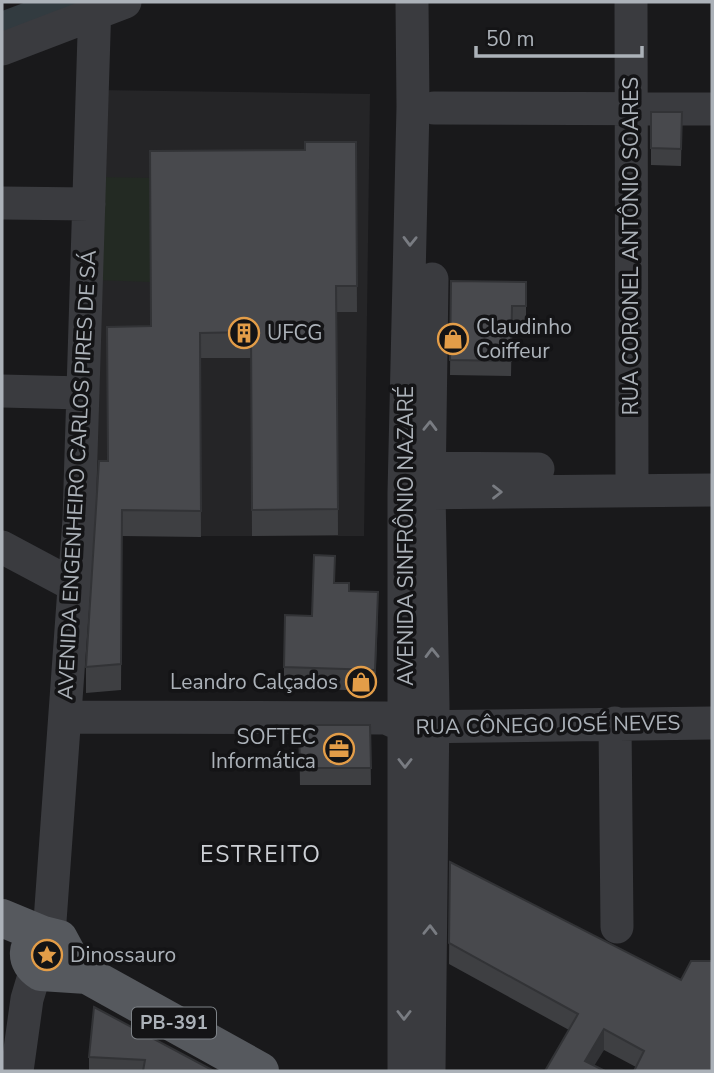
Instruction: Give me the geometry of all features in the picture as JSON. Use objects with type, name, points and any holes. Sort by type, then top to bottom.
[{"type":"main road","name":"PB-391","points":[[2,918],[46,954],[260,1071]]},
{"type":"street","name":"AVENIDA SINFRÔNIO NAZARÉ","points":[[412,2],[417,481]]},
{"type":"street","name":"AVENIDA SINFRÔNIO NAZARÉ","points":[[429,1071],[417,972],[412,717],[417,481],[434,108],[434,2]]},
{"type":"street","name":"RUA CORONEL ANTÔNIO SOARES","points":[[631,2],[632,481]]},
{"type":"street","points":[[2,49],[105,6]]},
{"type":"street","name":"AVENIDA ENGENHEIRO CARLOS PIRES DE SÁ","points":[[17,1071],[27,999],[46,954],[66,717],[75,586],[89,204],[105,6]]},
{"type":"street","points":[[434,108],[712,109]]},
{"type":"street","points":[[2,203],[89,204]]},
{"type":"street","points":[[2,391],[83,393]]},
{"type":"street","points":[[632,481],[712,470]]},
{"type":"street","points":[[417,481],[632,481],[712,490]]},
{"type":"street","points":[[2,547],[75,586]]},
{"type":"street","name":"RUA CÔNEGO JOSÉ NEVES","points":[[66,717],[709,714]]},
{"type":"street","name":"RUA CÔNEGO JOSÉ NEVES","points":[[412,717],[615,723],[709,714]]},
{"type":"street","points":[[615,723],[617,927]]},
{"type":"street","name":"AVENIDA SINFRÔNIO NAZARÉ","points":[[404,1071],[417,972]]},
{"type":"shaded area","points":[[26,2],[90,2],[2,35],[2,11]]},
{"type":"shaded area","points":[[95,90],[370,94],[364,536],[89,536]]},
{"type":"shaded area","points":[[98,177],[155,178],[152,282],[94,280]]},
{"type":"building","points":[[651,112],[682,112],[681,149],[651,148]]},
{"type":"building","name":"UFCG","points":[[305,142],[356,142],[357,286],[336,286],[338,509],[252,510],[251,332],[200,333],[201,511],[122,510],[121,664],[86,667],[99,461],[108,461],[107,327],[151,326],[150,151],[305,150]]},
{"type":"building","points":[[451,281],[526,282],[526,306],[512,306],[511,361],[450,360]]},
{"type":"building","points":[[314,555],[335,556],[334,583],[349,583],[349,591],[378,592],[375,670],[284,667],[285,615],[312,616]]},
{"type":"building","points":[[299,725],[370,725],[371,768],[300,768]]},
{"type":"building","points":[[450,862],[681,980],[691,961],[712,961],[712,1071],[634,1071],[644,1051],[604,1029],[585,1061],[605,1071],[545,1071],[578,1014],[449,943]]},
{"type":"building","points":[[94,1007],[214,1071],[143,1071],[145,1060],[89,1057]]},
{"type":"place","name":"UFCG","points":[[244,333]]},
{"type":"place","name":"Claudinho Coiffeur","points":[[453,339]]},
{"type":"place","name":"Leandro Calçados","points":[[361,682]]},
{"type":"place","name":"SOFTEC Informática","points":[[339,749]]},
{"type":"place","name":"Dinossauro","points":[[47,955]]},
{"type":"district","name":"ESTREITO","points":[[261,854]]}]
